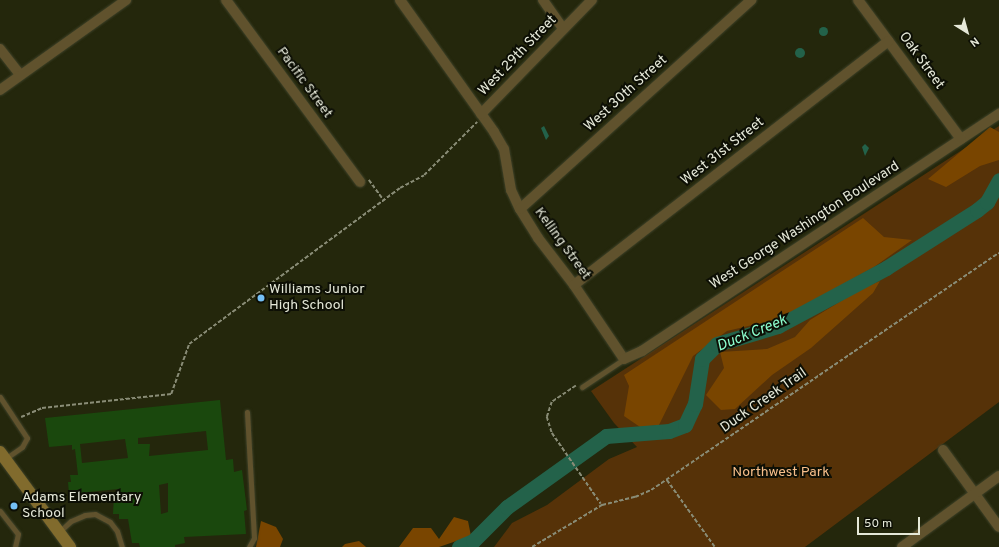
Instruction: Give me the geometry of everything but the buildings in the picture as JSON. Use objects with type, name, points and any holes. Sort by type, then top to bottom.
[{"type":"main road","points":[[3,455],[69,547]]},
{"type":"street","points":[[0,90],[126,0]]},
{"type":"street","name":"Pacific Street","points":[[226,0],[360,182]]},
{"type":"street","name":"Kelling Street","points":[[400,0],[504,149],[511,190],[520,209],[538,238],[574,285],[624,359]]},
{"type":"street","points":[[543,0],[564,29]]},
{"type":"street","name":"West 29th Street","points":[[481,114],[592,0]]},
{"type":"street","name":"West 30th Street","points":[[520,209],[751,0]]},
{"type":"street","name":"Oak Street","points":[[858,0],[961,139]]},
{"type":"street","name":"West 31st Street","points":[[574,285],[889,41]]},
{"type":"street","points":[[0,49],[20,75]]},
{"type":"street","name":"West George Washington Boulevard","points":[[624,359],[642,351],[999,114]]},
{"type":"street","points":[[943,450],[999,527]]},
{"type":"street","points":[[902,547],[999,476]]},
{"type":"lane","points":[[582,387],[624,359]]},
{"type":"lane","points":[[0,397],[16,419],[27,438],[22,447],[3,455]]},
{"type":"lane","points":[[247,412],[254,538],[249,547]]},
{"type":"lane","points":[[0,511],[18,534],[15,547]]},
{"type":"lane","points":[[59,532],[71,521],[85,515],[95,514],[110,522],[117,531],[122,547]]},
{"type":"path","points":[[16,419],[42,408],[171,394],[189,344],[384,201],[430,170],[479,121],[481,114]]},
{"type":"path","points":[[360,182],[368,179],[384,201]]},
{"type":"path","name":"Duck Creek Trail","points":[[532,547],[602,505],[635,497],[666,480],[999,253]]},
{"type":"path","points":[[582,387],[574,386],[552,402],[547,417],[552,433],[602,505]]},
{"type":"path","points":[[666,480],[715,547]]},
{"type":"green space","name":"Northwest Park","points":[[999,126],[999,402],[805,547],[494,547],[512,523],[547,505],[609,459],[637,447],[614,423],[591,391]]},
{"type":"shaded area","points":[[823,26],[828,31],[823,36],[818,31]]},
{"type":"shaded area","points":[[800,48],[805,53],[800,58],[795,53]]},
{"type":"shaded area","points":[[544,126],[549,136],[546,140],[541,128]]},
{"type":"shaded area","points":[[990,127],[999,132],[999,160],[980,166],[946,187],[928,179]]},
{"type":"shaded area","points":[[865,144],[869,148],[865,156],[862,147]]},
{"type":"shaded area","points":[[863,218],[884,237],[912,240],[874,267],[782,318],[727,331],[693,356],[659,425],[640,427],[624,416],[629,386],[624,375]]},
{"type":"shaded area","points":[[880,281],[873,293],[811,348],[772,375],[735,409],[721,410],[706,395],[724,368],[720,352],[767,349],[795,337],[810,320],[859,290]]},
{"type":"shaded area","points":[[454,517],[468,521],[471,536],[439,547],[399,547],[413,528],[431,528],[439,539]]},
{"type":"shaded area","points":[[261,521],[276,527],[283,539],[280,547],[256,547]]},
{"type":"shaded area","points":[[359,541],[366,547],[342,547],[345,544]]},
{"type":"waterway","name":"Duck Creek","points":[[459,547],[473,541],[507,507],[606,436],[669,431],[685,425],[695,404],[702,359],[717,344],[778,326],[886,268],[977,210],[987,202],[999,180]]},
{"type":"place","name":"Williams Junior High School","points":[[261,298]]},
{"type":"place","name":"Adams Elementary School","points":[[14,506]]}]
